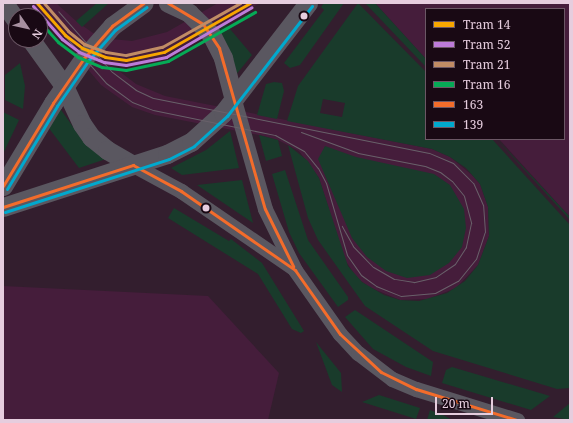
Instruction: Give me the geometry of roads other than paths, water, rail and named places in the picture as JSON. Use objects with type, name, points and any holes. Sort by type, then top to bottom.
[{"type":"street","points":[[3,186],[64,86],[84,58],[112,26],[144,3]]},
{"type":"street","points":[[168,3],[189,13],[211,34],[223,58],[265,209],[295,270],[340,334],[381,372],[416,389],[517,420]]},
{"type":"street","points":[[3,207],[134,165],[176,150],[191,142],[214,122],[234,100],[308,3]]},
{"type":"street","points":[[37,48],[64,86],[82,124],[91,137],[107,150],[181,190],[295,270]]},
{"type":"tram line","name":"14","points":[[37,3],[65,35],[82,48],[105,57],[126,60],[164,52],[250,3]]},
{"type":"tram line","name":"21","points":[[44,3],[68,31],[84,44],[106,52],[126,55],[162,47],[240,3]]},
{"type":"tram line","name":"52","points":[[33,6],[62,39],[79,52],[104,62],[126,65],[166,57],[252,7]]},
{"type":"tram line","points":[[57,27],[106,83],[132,102],[153,110],[275,135],[304,151],[318,168],[326,183],[347,255],[361,275],[376,286],[401,296],[435,293],[458,281],[476,259],[485,232],[483,205],[473,183],[453,163],[429,153],[153,98],[136,90],[112,72],[58,11]]},
{"type":"tram line","name":"16","points":[[48,31],[58,42],[78,57],[102,67],[126,70],[168,61],[255,12]]},
{"type":"tram line","points":[[301,132],[358,153],[425,166],[440,172],[452,181],[464,196],[471,223],[466,247],[455,264],[436,277],[414,282],[394,279],[373,267],[353,246],[342,226]]}]
